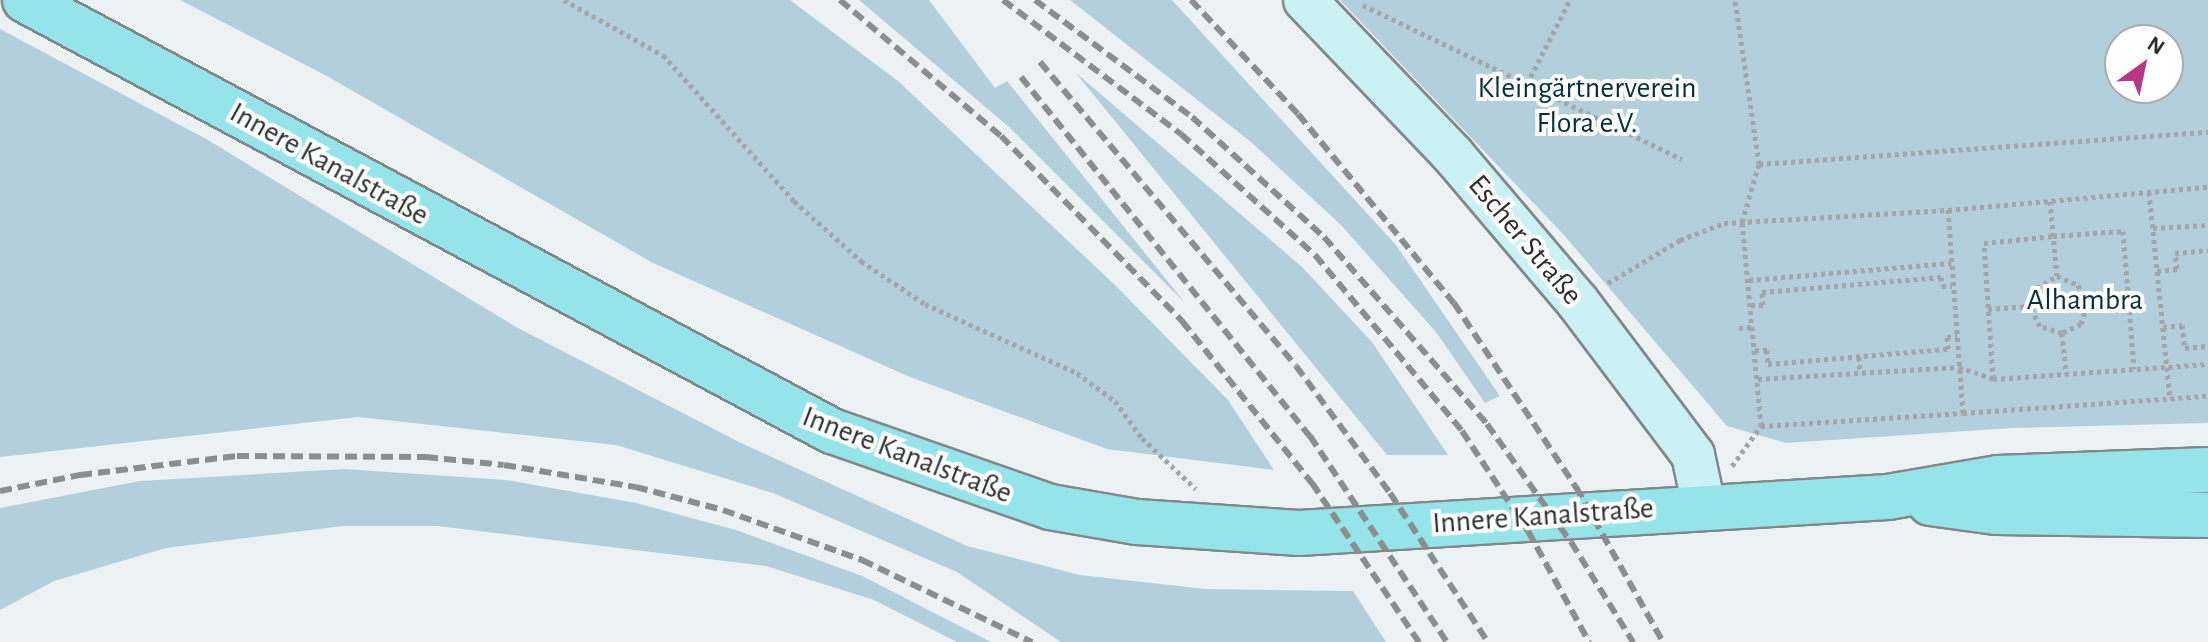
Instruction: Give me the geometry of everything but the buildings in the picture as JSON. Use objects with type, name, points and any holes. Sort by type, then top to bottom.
[{"type":"main road","name":"Innere Kanalstraße","points":[[25,0],[832,431],[955,479],[1050,507],[1241,530],[1299,533],[1888,497],[1998,478],[2208,470]]},
{"type":"main road","name":"Innere Kanalstraße","points":[[1888,497],[1997,512],[2196,519]]},
{"type":"street","name":"Escher Straße","points":[[1305,0],[1453,155],[1577,301],[1693,455],[1704,506]]},
{"type":"path","points":[[564,0],[663,55],[794,201],[861,261],[925,304],[1077,373],[1115,401],[1142,438],[1241,530]]},
{"type":"path","points":[[1353,0],[1682,159]]},
{"type":"path","points":[[1527,84],[1570,0]]},
{"type":"path","points":[[1704,506],[1761,426],[1742,222],[1759,164],[1735,0]]},
{"type":"path","points":[[1759,164],[2208,132]]},
{"type":"path","points":[[1577,301],[1680,240],[1742,222],[1948,210],[2208,187]]},
{"type":"path","points":[[2149,192],[2170,399]]},
{"type":"path","points":[[2050,201],[2057,276]]},
{"type":"path","points":[[1948,210],[1963,413]]},
{"type":"path","points":[[2153,228],[2208,225]]},
{"type":"path","points":[[1993,379],[1984,243],[2123,231],[2134,369]]},
{"type":"path","points":[[2157,271],[2177,269],[2175,253],[2208,250]]},
{"type":"path","points":[[1749,280],[1951,263]]},
{"type":"path","points":[[1848,272],[1849,284]]},
{"type":"path","points":[[2057,276],[2078,285],[2087,305],[2081,324],[2062,333],[2040,326],[2030,306],[2037,288],[2057,276]]},
{"type":"path","points":[[1751,305],[1763,305],[1762,292],[1941,277],[1942,286],[1952,286]]},
{"type":"path","points":[[2087,305],[2129,302]]},
{"type":"path","points":[[1988,309],[2030,306]]},
{"type":"path","points":[[2163,327],[2182,325],[2185,348],[2208,346]]},
{"type":"path","points":[[1739,328],[1753,327]]},
{"type":"path","points":[[2062,333],[2066,374]]},
{"type":"path","points":[[1755,350],[1767,350],[1768,364],[1948,349],[1947,337],[1957,336]]},
{"type":"path","points":[[1859,357],[1860,373]]},
{"type":"path","points":[[1758,379],[1959,367],[1993,379],[2208,364]]},
{"type":"path","points":[[1761,426],[2208,396]]},
{"type":"green space","points":[[180,0],[790,0],[898,81],[1116,286],[1228,400],[1274,470],[1107,449],[910,377],[653,263],[325,75]]},
{"type":"green space","points":[[859,0],[929,0],[995,88],[1007,81],[1185,303],[1009,127]]},
{"type":"green space","points":[[1070,0],[1172,0],[1396,245],[1500,396],[1485,403],[1436,332],[1341,225],[1251,142]]},
{"type":"green space","points":[[1340,0],[2208,0],[2208,423],[2012,428],[1786,443],[1727,426],[1563,234]]},
{"type":"green space","points":[[0,29],[208,140],[516,327],[739,442],[967,546],[1080,575],[1205,589],[1353,591],[1386,642],[1061,642],[957,572],[773,493],[616,445],[358,417],[0,457]]},
{"type":"green space","points":[[1075,72],[1302,267],[1372,342],[1448,455],[1387,455]]},
{"type":"green space","points":[[344,469],[506,480],[636,503],[736,530],[862,576],[991,642],[957,642],[874,600],[766,566],[438,526],[343,526],[166,548],[54,581],[0,610],[0,508],[140,481]]},
{"type":"railway","points":[[840,0],[1001,136],[1182,321],[1312,483],[1419,642]]},
{"type":"railway","points":[[1003,0],[1181,134],[1315,255],[1462,431],[1528,531],[1589,642]]},
{"type":"railway","points":[[1035,0],[1192,117],[1324,237],[1487,424],[1571,542],[1633,642]]},
{"type":"railway","points":[[1191,0],[1298,114],[1454,303],[1576,487],[1663,642]]},
{"type":"railway","points":[[1040,62],[1296,366],[1390,493],[1488,642]]},
{"type":"railway","points":[[1021,77],[1310,436],[1447,642]]},
{"type":"railway","points":[[0,491],[80,475],[237,456],[426,457],[504,465],[636,487],[723,510],[862,560],[1032,642]]},
{"type":"park label","name":"Kleingärtnerverein Flora e.V.","points":[[1587,105]]},
{"type":"park label","name":"Alhambra","points":[[2085,300]]}]
